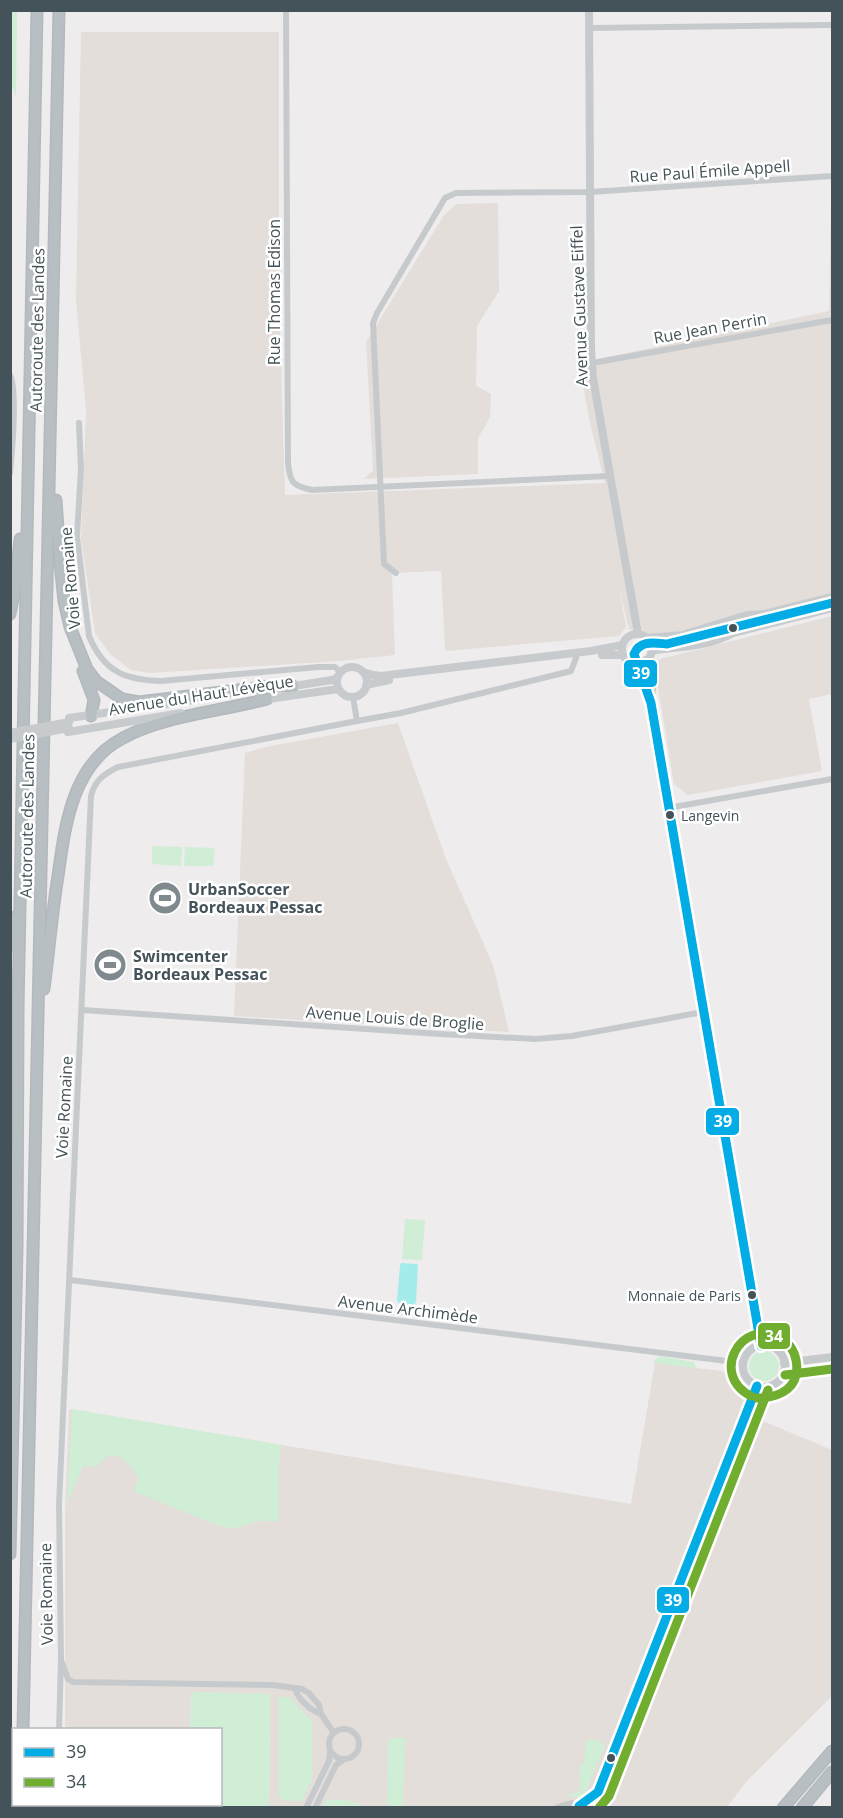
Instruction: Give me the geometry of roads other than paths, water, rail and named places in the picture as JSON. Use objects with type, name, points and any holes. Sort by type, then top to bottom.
[{"type":"highway","name":"Autoroute des Landes","points":[[10,1554],[37,10]]},
{"type":"highway","name":"Autoroute des Landes","points":[[23,1728],[59,10]]},
{"type":"highway","points":[[53,277],[57,332],[56,502],[64,601],[78,660],[94,700],[88,716]]},
{"type":"highway","points":[[10,614],[20,544],[25,421],[30,365]]},
{"type":"highway","points":[[70,627],[87,669],[96,681],[122,699],[139,702],[154,701],[271,686],[293,686]]},
{"type":"highway","points":[[37,1055],[64,834],[71,806],[88,770],[106,749],[121,738],[139,730],[163,722],[267,699]]},
{"type":"highway","points":[[10,916],[14,994],[18,1008]]},
{"type":"highway","points":[[783,1808],[832,1751]]},
{"type":"highway","points":[[802,1808],[832,1772]]},
{"type":"main road","points":[[366,685],[381,681],[611,654],[623,650],[630,636],[638,634],[647,638],[682,635],[747,615],[765,614],[832,597]]},
{"type":"main road","points":[[623,650],[629,661],[645,658],[832,608]]},
{"type":"main road","points":[[645,658],[650,644],[647,638]]},
{"type":"main road","points":[[363,672],[366,676],[366,685],[361,693],[353,697],[344,695],[338,689],[339,675],[344,669],[354,667],[363,672],[381,676],[591,651],[623,650]]},
{"type":"main road","name":"Avenue du Haut Lévèque","points":[[69,725],[88,716],[332,680],[339,675]]},
{"type":"main road","name":"Avenue du Haut Lévèque","points":[[69,725],[338,689]]},
{"type":"main road","points":[[10,731],[69,725]]},
{"type":"main road","points":[[10,740],[69,725]]},
{"type":"street","name":"Rue Thomas Edison","points":[[286,10],[289,478],[298,487],[312,490],[609,476]]},
{"type":"street","name":"Avenue Gustave Eiffel","points":[[589,10],[592,363],[609,476],[638,634]]},
{"type":"street","points":[[589,28],[832,25]]},
{"type":"street","name":"Rue Paul Émile Appell","points":[[381,487],[373,324],[377,313],[445,198],[456,193],[590,192],[832,176]]},
{"type":"street","name":"Rue Jean Perrin","points":[[592,363],[832,320]]},
{"type":"street","points":[[10,375],[14,382],[10,473]]},
{"type":"street","name":"Voie Romaine","points":[[79,423],[81,469],[77,536],[89,636],[93,646],[108,665],[118,672],[139,680],[161,681],[318,667],[335,667],[339,675]]},
{"type":"street","points":[[381,487],[384,564],[396,573]]},
{"type":"street","name":"Voie Romaine","points":[[59,1728],[59,1504],[93,787],[99,778],[118,767],[400,713],[571,671],[576,658]]},
{"type":"street","points":[[645,658],[652,688],[651,704],[668,808],[761,1346]]},
{"type":"street","points":[[353,697],[357,721]]},
{"type":"street","points":[[668,808],[832,779]]},
{"type":"street","name":"Avenue Louis de Broglie","points":[[82,1010],[535,1039],[572,1036],[704,1012]]},
{"type":"street","name":"Avenue Archimède","points":[[70,1280],[743,1363]]},
{"type":"street","points":[[761,1346],[773,1348],[782,1357],[784,1363],[782,1377],[777,1382],[764,1387],[747,1380],[743,1369],[743,1363],[749,1352],[761,1346]]},
{"type":"street","points":[[784,1363],[832,1357]]},
{"type":"street","points":[[592,1808],[757,1386]]},
{"type":"street","points":[[60,1659],[68,1679],[74,1682],[273,1685],[295,1689],[298,1696],[321,1714],[334,1732]]},
{"type":"street","points":[[306,1808],[328,1761],[329,1741],[334,1732],[349,1730],[353,1732],[358,1741],[356,1754],[336,1765],[315,1808]]},
{"type":"street","points":[[330,1750],[335,1757],[343,1760]]},
{"type":"street","points":[[558,1808],[565,1805],[580,1807],[597,1792]]},
{"type":"water","points":[[401,1263],[418,1266],[414,1305],[397,1301]]},
{"type":"place","name":"Langevin","points":[[670,815]]},
{"type":"place","name":"UrbanSoccer Bordeaux Pessac","points":[[165,898]]},
{"type":"place","name":"Swimcenter Bordeaux Pessac","points":[[110,965]]},
{"type":"place","name":"Monnaie de Paris","points":[[752,1295]]}]
